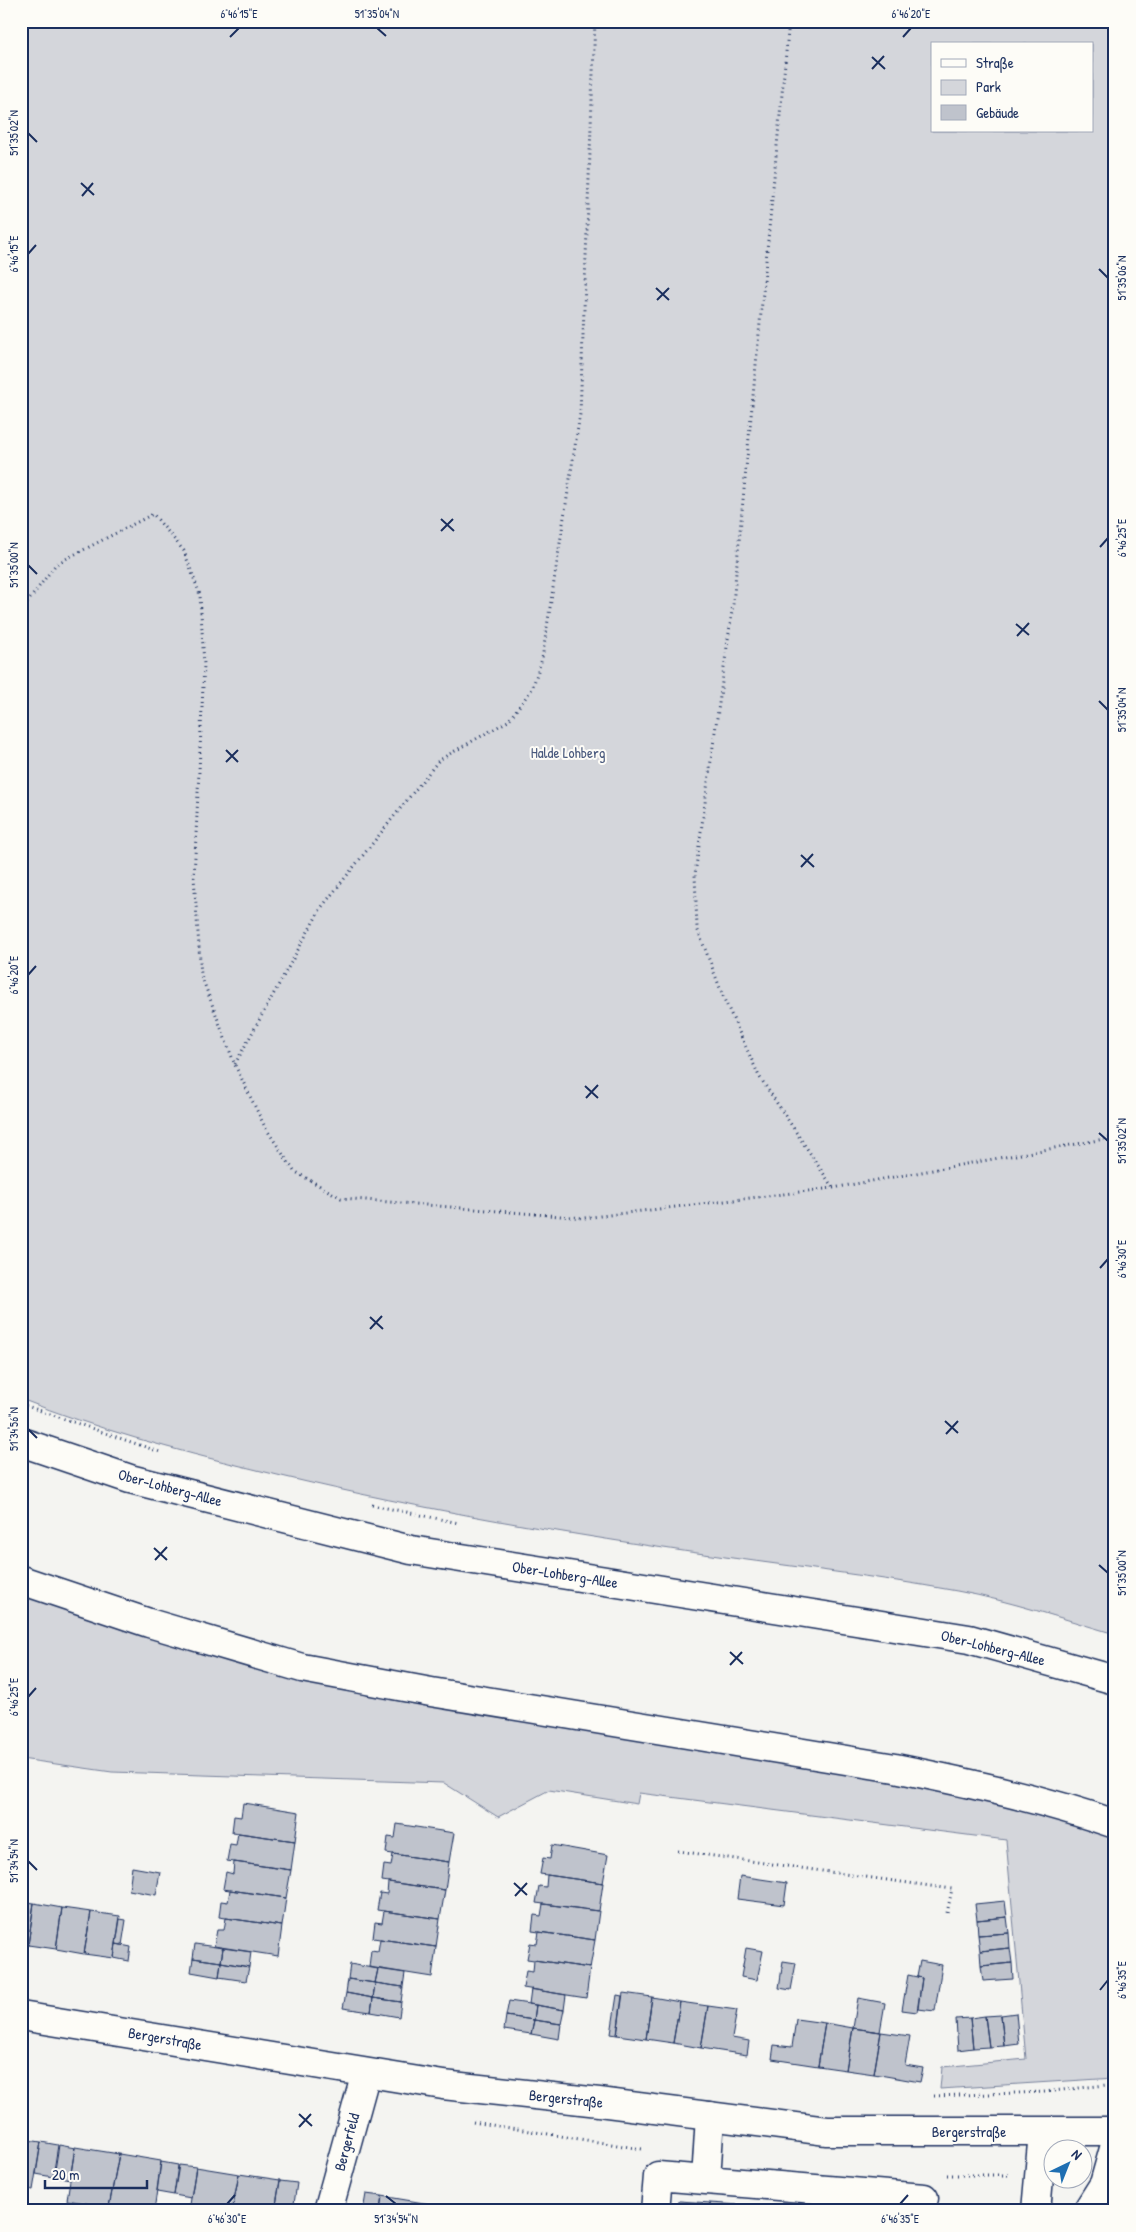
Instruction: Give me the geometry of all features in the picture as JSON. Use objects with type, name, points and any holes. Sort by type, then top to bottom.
[{"type":"street","name":"Ober-Lohberg-Allee","points":[[21,1442],[130,1479],[410,1550],[970,1639],[1115,1680]]},
{"type":"street","points":[[21,1580],[149,1623],[302,1668],[431,1692],[895,1768],[970,1783],[1090,1815],[1115,1824]]},
{"type":"street","name":"Bergerstraße","points":[[21,2016],[443,2085],[827,2131],[1115,2131]]},
{"type":"street","name":"Bergerfeld","points":[[328,2211],[366,2073]]},
{"type":"street","points":[[706,2180],[710,2116]]},
{"type":"street","points":[[1036,2211],[1043,2132]]},
{"type":"street","points":[[1087,2211],[1104,2184],[1115,2145]]},
{"type":"street","points":[[656,2211],[658,2176],[924,2198]]},
{"type":"path","points":[[235,1064],[328,900],[439,760],[508,721],[532,689],[542,659],[580,414],[595,21]]},
{"type":"path","points":[[790,21],[733,604],[694,874],[697,928],[732,1018],[759,1076],[834,1188]]},
{"type":"path","points":[[21,611],[56,564],[154,514],[184,551],[200,596],[204,665],[194,877],[201,975],[235,1064],[265,1127],[294,1172],[341,1198],[584,1218],[834,1188],[1115,1137]]},
{"type":"path","points":[[21,1404],[168,1454]]},
{"type":"path","points":[[678,1852],[952,1889],[947,1913]]},
{"type":"path","points":[[934,2096],[1044,2092],[1115,2084]]},
{"type":"green space","name":"Halde Lohberg","points":[[21,21],[1115,21],[1115,1634],[1017,1605],[957,1591],[580,1535],[470,1516],[361,1494],[165,1446],[21,1399]]},
{"type":"green space","points":[[21,1585],[133,1628],[966,1791],[1115,1833],[1115,2078],[940,2089],[942,2067],[1026,2059],[1006,1840],[639,1793],[637,1804],[549,1790],[498,1817],[444,1783],[112,1772],[21,1759]]},
{"type":"building","points":[[243,1803],[299,1812],[295,1841],[232,1832],[234,1816],[241,1817]]},
{"type":"building","points":[[397,1824],[454,1833],[449,1862],[386,1853],[388,1837],[395,1838]]},
{"type":"building","points":[[238,1833],[295,1841],[291,1870],[227,1861],[230,1844],[236,1845]]},
{"type":"building","points":[[552,1845],[608,1855],[603,1883],[540,1874],[543,1858],[550,1859]]},
{"type":"building","points":[[393,1854],[449,1862],[445,1890],[382,1881],[384,1865],[391,1866]]},
{"type":"building","points":[[234,1862],[291,1870],[286,1898],[223,1889],[226,1872],[233,1874]]},
{"type":"building","points":[[132,1867],[160,1872],[156,1895],[129,1890]]},
{"type":"building","points":[[547,1875],[603,1883],[599,1911],[536,1903],[539,1886],[546,1887]]},
{"type":"building","points":[[740,1876],[787,1883],[784,1905],[737,1899]]},
{"type":"building","points":[[388,1882],[445,1890],[440,1919],[377,1910],[380,1893],[387,1894]]},
{"type":"building","points":[[230,1890],[286,1898],[282,1926],[219,1917],[221,1901],[228,1902]]},
{"type":"building","points":[[21,1901],[34,1903],[28,1945],[21,1944]]},
{"type":"building","points":[[1005,1901],[1007,1917],[977,1920],[975,1904]]},
{"type":"building","points":[[34,1903],[62,1908],[56,1949],[28,1945]]},
{"type":"building","points":[[543,1904],[599,1911],[595,1940],[532,1931],[534,1915],[541,1916]]},
{"type":"building","points":[[62,1908],[91,1912],[84,1954],[56,1949]]},
{"type":"building","points":[[384,1911],[440,1919],[436,1947],[373,1938],[375,1922],[382,1923]]},
{"type":"building","points":[[91,1912],[120,1916],[114,1958],[84,1954]]},
{"type":"building","points":[[1007,1917],[1009,1933],[978,1935],[977,1920]]},
{"type":"building","points":[[226,1918],[282,1926],[278,1956],[214,1946],[217,1930],[224,1930]]},
{"type":"building","points":[[120,1919],[126,1920],[122,1945],[116,1944]]},
{"type":"building","points":[[539,1932],[595,1940],[590,1968],[527,1959],[530,1943],[537,1944]]},
{"type":"building","points":[[1009,1933],[1010,1948],[980,1951],[978,1935]]},
{"type":"building","points":[[380,1939],[436,1947],[432,1977],[369,1967],[371,1950],[378,1951]]},
{"type":"building","points":[[116,1944],[131,1947],[129,1961],[114,1958]]},
{"type":"building","points":[[195,1944],[223,1948],[221,1962],[193,1958]]},
{"type":"building","points":[[223,1948],[251,1952],[249,1967],[221,1962]]},
{"type":"building","points":[[746,1948],[763,1951],[757,1980],[741,1977]]},
{"type":"building","points":[[1010,1948],[1012,1963],[981,1966],[980,1951]]},
{"type":"building","points":[[193,1958],[221,1962],[219,1977],[191,1972]]},
{"type":"building","points":[[534,1960],[590,1968],[586,1998],[523,1988],[526,1971],[533,1972]]},
{"type":"building","points":[[783,1961],[796,1963],[791,1990],[779,1988]]},
{"type":"building","points":[[920,1961],[942,1965],[935,2011],[918,2009],[922,1978],[917,1977]]},
{"type":"building","points":[[221,1962],[249,1967],[246,1981],[219,1977]]},
{"type":"building","points":[[1012,1963],[1013,1979],[983,1981],[981,1966]]},
{"type":"building","points":[[350,1964],[378,1969],[375,1983],[348,1979]]},
{"type":"building","points":[[378,1969],[405,1973],[403,1987],[375,1983]]},
{"type":"building","points":[[908,1975],[922,1978],[917,2012],[902,2010]]},
{"type":"building","points":[[348,1979],[375,1983],[373,1998],[346,1993]]},
{"type":"building","points":[[375,1983],[403,1987],[401,2002],[373,1998]]},
{"type":"building","points":[[531,1989],[566,1995],[564,2010],[529,2004]]},
{"type":"building","points":[[346,1993],[373,1998],[371,2012],[343,2008]]},
{"type":"building","points":[[623,1993],[652,1997],[646,2039],[617,2035]]},
{"type":"building","points":[[617,1995],[622,1996],[617,2035],[611,2034]]},
{"type":"building","points":[[652,1997],[680,2002],[673,2043],[646,2039]]},
{"type":"building","points":[[373,1998],[401,2002],[399,2017],[371,2012]]},
{"type":"building","points":[[858,1998],[885,2003],[880,2032],[853,2028]]},
{"type":"building","points":[[509,2001],[536,2005],[534,2020],[506,2016]]},
{"type":"building","points":[[680,2002],[708,2006],[701,2048],[673,2043]]},
{"type":"building","points":[[536,2005],[564,2010],[561,2024],[534,2020]]},
{"type":"building","points":[[708,2006],[737,2010],[732,2038],[749,2041],[747,2055],[701,2048]]},
{"type":"building","points":[[1016,2013],[1019,2044],[1004,2046],[1001,2015]]},
{"type":"building","points":[[1001,2015],[1004,2046],[989,2047],[985,2016]]},
{"type":"building","points":[[506,2016],[534,2020],[531,2034],[504,2030]]},
{"type":"building","points":[[985,2016],[989,2047],[973,2048],[970,2018]]},
{"type":"building","points":[[970,2018],[973,2048],[958,2050],[956,2019]]},
{"type":"building","points":[[796,2019],[825,2023],[818,2066],[772,2059],[774,2045],[792,2047]]},
{"type":"building","points":[[534,2020],[561,2024],[559,2039],[531,2034]]},
{"type":"building","points":[[825,2023],[853,2028],[846,2070],[818,2066]]},
{"type":"building","points":[[853,2028],[881,2032],[874,2074],[846,2070]]},
{"type":"building","points":[[881,2032],[910,2036],[905,2065],[923,2068],[920,2082],[874,2074]]},
{"type":"building","points":[[21,2139],[41,2142],[33,2190],[21,2188]]},
{"type":"building","points":[[41,2142],[58,2145],[53,2177],[36,2174]]},
{"type":"building","points":[[59,2145],[75,2148],[70,2179],[54,2176]]},
{"type":"building","points":[[75,2147],[119,2154],[109,2207],[67,2200]]},
{"type":"building","points":[[119,2154],[161,2161],[154,2211],[133,2211],[109,2207]]},
{"type":"building","points":[[161,2162],[178,2165],[174,2195],[157,2192]]},
{"type":"building","points":[[179,2165],[196,2167],[191,2198],[174,2195]]},
{"type":"building","points":[[196,2167],[239,2174],[232,2211],[189,2211]]},
{"type":"building","points":[[239,2174],[280,2180],[275,2211],[232,2211]]},
{"type":"building","points":[[280,2181],[297,2183],[293,2211],[275,2211]]},
{"type":"building","points":[[366,2194],[382,2196],[380,2211],[363,2211]]},
{"type":"building","points":[[382,2196],[424,2203],[422,2211],[380,2211]]},
{"type":"building","points":[[679,2201],[710,2203],[709,2211],[679,2211]]},
{"type":"building","points":[[424,2203],[464,2209],[464,2211],[422,2211]]},
{"type":"building","points":[[710,2203],[740,2205],[739,2211],[709,2211]]},
{"type":"building","points":[[740,2205],[769,2207],[769,2211],[739,2211]]},
{"type":"building","points":[[769,2207],[797,2209],[797,2211],[769,2211]]}]
